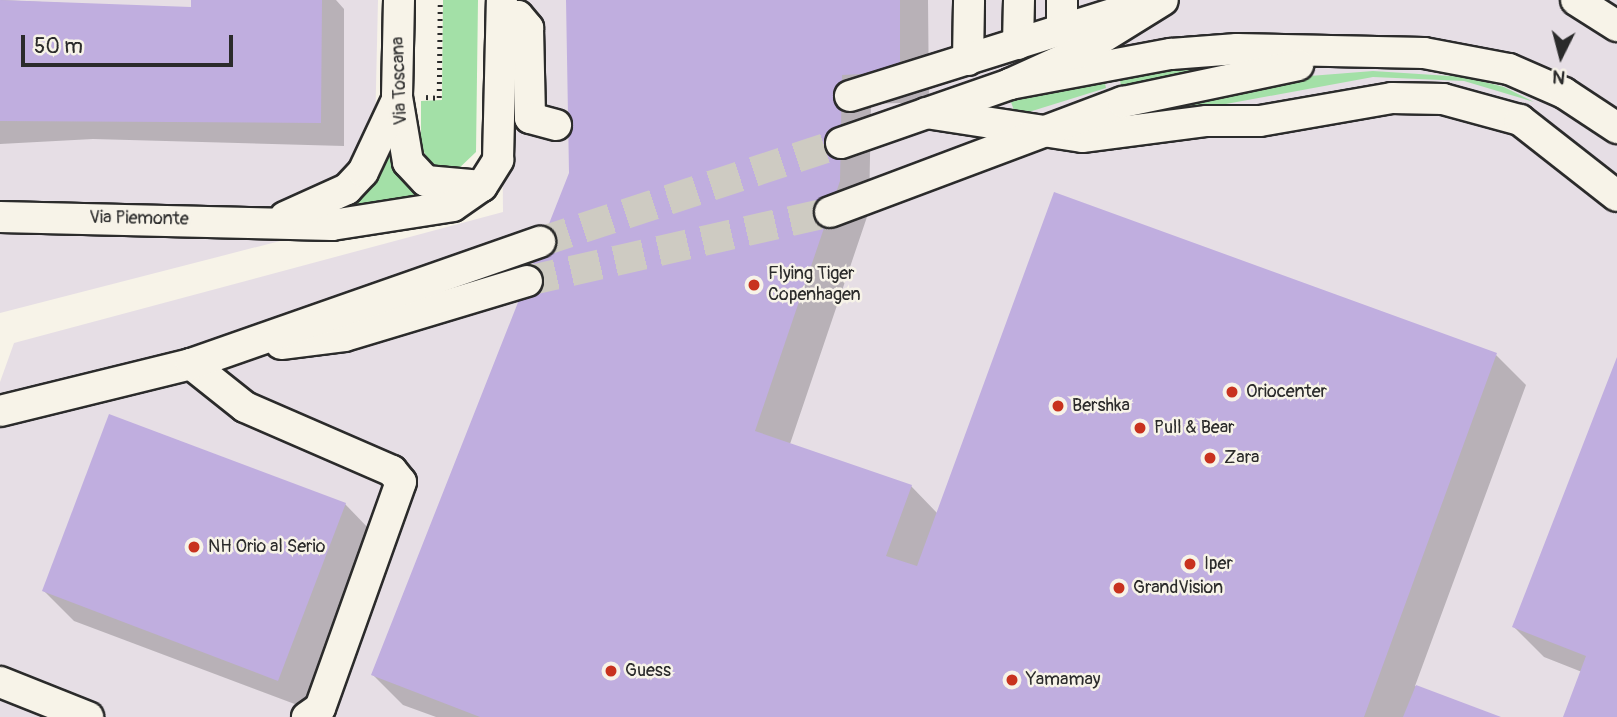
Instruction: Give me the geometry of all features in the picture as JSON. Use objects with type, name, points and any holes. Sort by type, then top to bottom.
[{"type":"street","name":"Via Toscana","points":[[398,0],[407,97],[403,147],[417,173],[450,187],[482,186]]},
{"type":"street","points":[[968,60],[969,0]]},
{"type":"street","points":[[1018,44],[1019,0]]},
{"type":"street","points":[[850,96],[1018,44],[1062,14],[1156,0]]},
{"type":"street","points":[[841,143],[1010,84],[1076,54],[1163,0]]},
{"type":"street","points":[[1576,0],[1617,26]]},
{"type":"street","points":[[482,186],[499,146],[502,8],[518,16],[528,28],[530,118],[556,125]]},
{"type":"street","points":[[1010,84],[1171,54],[1237,49],[1424,53],[1509,69],[1564,93],[1617,128]]},
{"type":"street","points":[[830,212],[1033,133],[1250,71],[1424,53]]},
{"type":"street","name":"Via Piemonte","points":[[278,220],[319,205],[363,172],[407,97]]},
{"type":"street","points":[[926,113],[1033,133],[1104,136],[1207,121],[1260,121],[1392,99],[1443,99],[1520,120],[1617,196]]},
{"type":"street","name":"Via Piemonte","points":[[0,218],[278,220],[332,225],[397,218],[453,206],[482,186]]},
{"type":"street","points":[[0,411],[191,364],[540,242]]},
{"type":"street","points":[[241,347],[345,336],[527,281]]},
{"type":"street","points":[[191,364],[268,420],[393,471],[400,496],[336,664],[313,713]]},
{"type":"street","points":[[0,682],[88,717]]},
{"type":"path","points":[[407,97],[439,98],[440,0]]},
{"type":"shaded area","points":[[0,0],[378,0],[373,217],[0,313]]},
{"type":"shaded area","points":[[501,0],[1617,0],[1617,717],[0,717],[0,382],[14,343],[503,212]]},
{"type":"green space","points":[[443,0],[478,0],[476,152],[455,172],[434,169],[421,147],[421,101],[442,100]]},
{"type":"green space","points":[[1225,62],[1122,89],[1118,73]]},
{"type":"green space","points":[[1373,71],[1465,77],[1504,87],[1534,102],[1464,81],[1373,77],[1101,127],[1103,121],[1297,77]]},
{"type":"green space","points":[[1103,75],[1106,88],[1016,116],[1011,102]]},
{"type":"green space","points":[[392,152],[438,199],[336,210],[367,189]]},
{"type":"building","points":[[0,0],[191,7],[191,0],[322,0],[321,123],[0,121]]},
{"type":"building","name":"Oriocenter","points":[[566,0],[900,0],[900,72],[842,75],[840,181],[755,431],[912,485],[886,556],[917,566],[1054,192],[1497,353],[1364,717],[480,717],[371,675],[569,173]]},
{"type":"building","points":[[1617,357],[1617,717],[1563,717],[1586,656],[1512,627]]},
{"type":"building","points":[[109,414],[346,503],[278,681],[42,591]]},
{"type":"building","points":[[1416,685],[1501,717],[1403,717]]},
{"type":"tunnel","points":[[540,242],[841,143]]},
{"type":"tunnel","points":[[527,281],[830,212]]},
{"type":"place","name":"Flying Tiger Copenhagen","points":[[754,285]]},
{"type":"place","name":"Oriocenter","points":[[1232,392]]},
{"type":"place","name":"Bershka","points":[[1058,406]]},
{"type":"place","name":"Pull & Bear","points":[[1140,428]]},
{"type":"place","name":"Zara","points":[[1210,458]]},
{"type":"place","name":"NH Orio al Serio","points":[[194,547]]},
{"type":"place","name":"Iper","points":[[1190,564]]},
{"type":"place","name":"GrandVision","points":[[1119,588]]},
{"type":"place","name":"Guess","points":[[611,671]]},
{"type":"place","name":"Yamamay","points":[[1012,680]]}]
